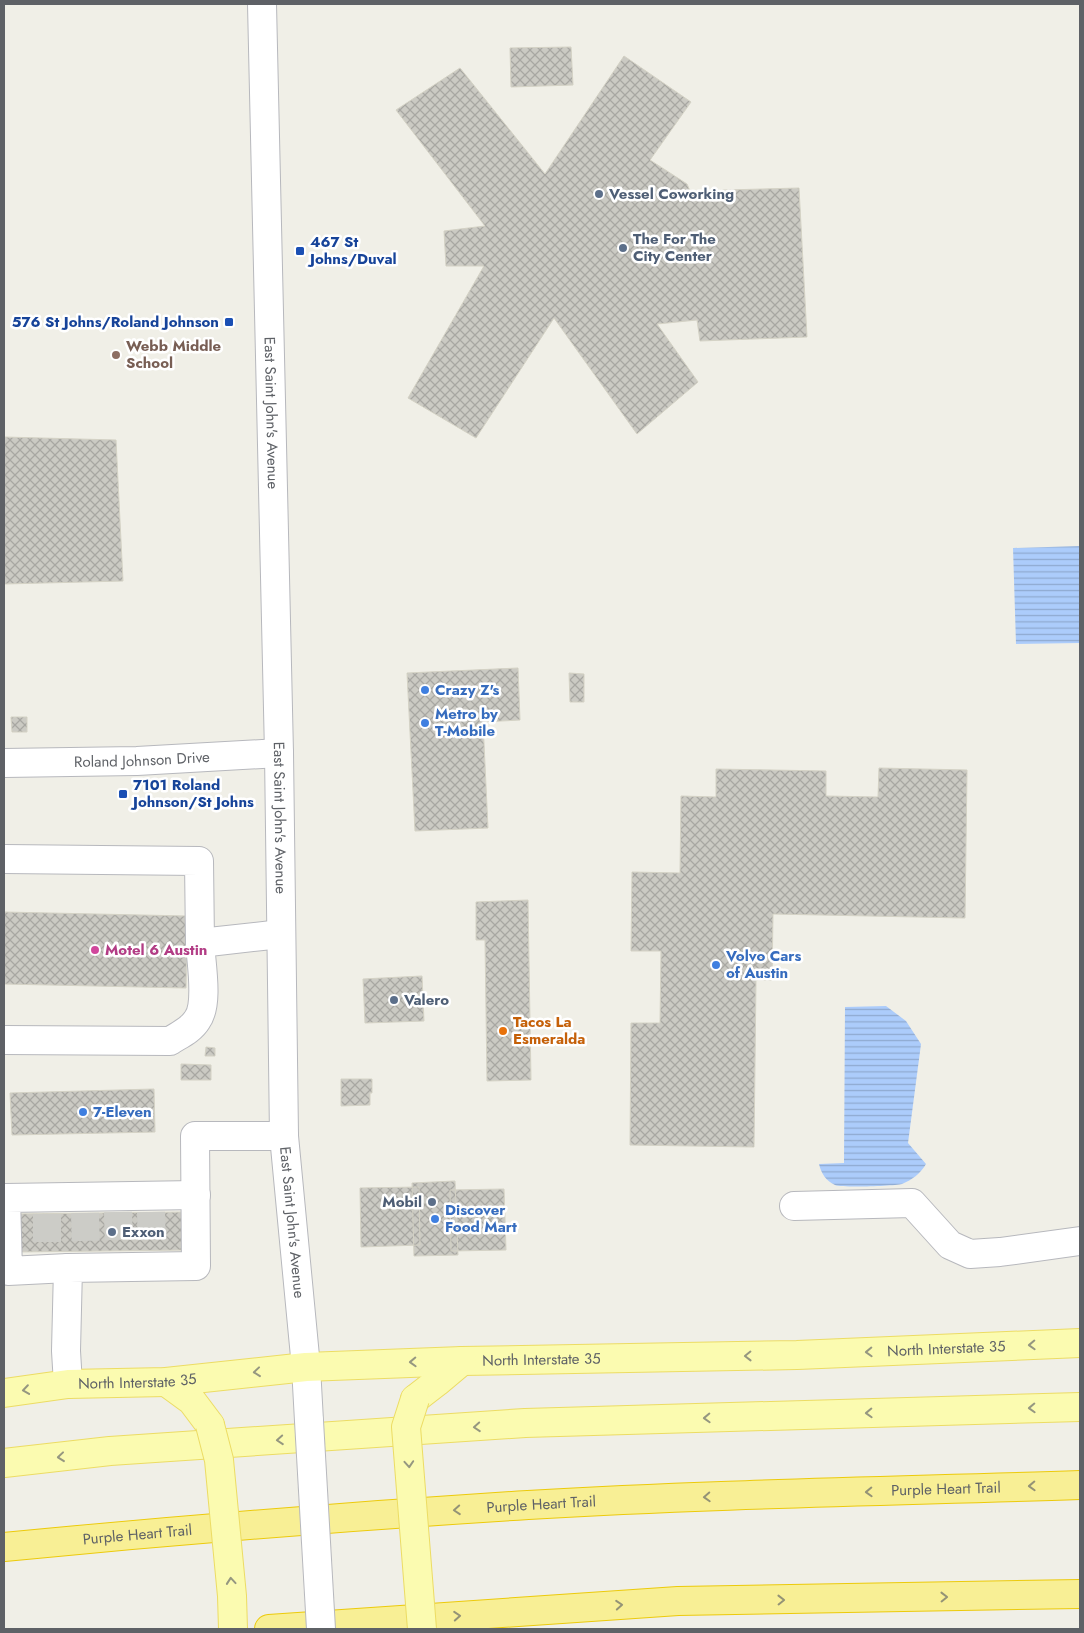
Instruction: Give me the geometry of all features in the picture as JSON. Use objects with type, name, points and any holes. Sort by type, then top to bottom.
[{"type":"highway","name":"Purple Heart Trail","points":[[4,1547],[206,1528],[530,1505],[1080,1485]]},
{"type":"highway","points":[[269,1629],[678,1601],[1080,1594]]},
{"type":"main road","name":"North Interstate 35","points":[[4,1393],[68,1384],[166,1382],[306,1367],[462,1360],[797,1355],[1080,1343]]},
{"type":"main road","points":[[422,1629],[406,1427],[416,1399],[462,1360]]},
{"type":"main road","points":[[166,1382],[192,1401],[210,1425],[219,1460],[232,1596],[233,1629]]},
{"type":"main road","points":[[4,1463],[110,1451],[525,1423],[1080,1406]]},
{"type":"street","name":"East Saint John's Avenue","points":[[262,4],[279,753],[284,1136],[306,1367],[321,1629]]},
{"type":"street","name":"Roland Johnson Drive","points":[[4,763],[137,761],[279,753]]},
{"type":"street","points":[[4,859],[199,861],[203,1001],[198,1019],[189,1029],[170,1041],[4,1040]]},
{"type":"street","points":[[200,943],[281,934]]},
{"type":"street","points":[[196,1195],[151,1204],[48,1206],[6,1198],[8,1271],[67,1261],[152,1258],[196,1266],[196,1195],[195,1136],[284,1136]]},
{"type":"street","points":[[794,1206],[912,1203],[950,1245],[970,1254],[1000,1252],[1080,1241]]},
{"type":"street","points":[[67,1261],[66,1351],[68,1384]]},
{"type":"water","points":[[1080,546],[1080,643],[1016,644],[1013,548]]},
{"type":"water","points":[[886,1006],[906,1021],[921,1044],[908,1143],[926,1164],[916,1176],[902,1184],[835,1185],[824,1176],[819,1164],[844,1163],[845,1007]]},
{"type":"building","points":[[571,47],[573,85],[511,87],[510,48]]},
{"type":"building","name":"The For The City Center","points":[[624,56],[691,102],[650,160],[687,184],[690,191],[799,188],[807,337],[700,341],[697,320],[657,324],[698,382],[637,434],[554,318],[476,438],[408,398],[484,266],[446,266],[444,231],[485,226],[396,110],[460,68],[545,174]]},
{"type":"building","points":[[4,437],[116,440],[123,581],[4,584]]},
{"type":"building","points":[[518,668],[520,720],[483,722],[488,828],[415,831],[407,673]]},
{"type":"building","points":[[569,673],[584,674],[584,702],[570,702]]},
{"type":"building","points":[[11,717],[27,717],[27,732],[12,732]]},
{"type":"building","name":"Volvo Cars of Austin","points":[[879,768],[967,770],[965,918],[773,914],[772,980],[756,980],[754,1147],[630,1145],[631,1023],[660,1023],[661,951],[631,951],[632,872],[680,873],[681,796],[716,797],[716,769],[826,771],[826,796],[878,797]]},
{"type":"building","points":[[528,900],[531,1080],[487,1081],[485,940],[476,940],[476,902]]},
{"type":"building","name":"Motel 6 Austin","points":[[4,912],[187,916],[186,988],[4,984]]},
{"type":"building","name":"Valero","points":[[422,976],[424,1021],[365,1023],[363,979]]},
{"type":"building","points":[[206,1047],[215,1048],[215,1056],[205,1056]]},
{"type":"building","points":[[181,1064],[211,1065],[211,1080],[181,1080]]},
{"type":"building","points":[[341,1079],[372,1079],[370,1105],[341,1106]]},
{"type":"building","name":"7-Eleven","points":[[154,1089],[155,1132],[12,1135],[10,1093]]},
{"type":"building","name":"Discover Food Mart","points":[[455,1181],[458,1255],[414,1256],[412,1183]]},
{"type":"building","points":[[419,1187],[420,1245],[361,1247],[360,1188]]},
{"type":"building","points":[[504,1189],[506,1250],[451,1251],[450,1190]]},
{"type":"building","points":[[186,1212],[187,1250],[15,1252],[14,1214]]},
{"type":"tunnel","points":[[118,1212],[119,1250]]},
{"type":"tunnel","points":[[151,1212],[152,1250]]},
{"type":"tunnel","points":[[85,1213],[86,1251]]},
{"type":"tunnel","points":[[47,1214],[47,1251]]},
{"type":"place","name":"Vessel Coworking","points":[[599,194]]},
{"type":"place","name":"The For The City Center","points":[[623,248]]},
{"type":"place","name":"467 St Johns/Duval","points":[[300,251]]},
{"type":"place","name":"576 St Johns/Roland Johnson","points":[[229,322]]},
{"type":"place","name":"Webb Middle School","points":[[116,355]]},
{"type":"place","name":"Crazy Z's","points":[[425,690]]},
{"type":"place","name":"Metro by T-Mobile","points":[[425,723]]},
{"type":"place","name":"7101 Roland Johnson/St Johns","points":[[123,794]]},
{"type":"place","name":"Motel 6 Austin","points":[[95,950]]},
{"type":"place","name":"Volvo Cars of Austin","points":[[716,965]]},
{"type":"place","name":"Valero","points":[[394,1000]]},
{"type":"place","name":"Tacos La Esmeralda","points":[[503,1031]]},
{"type":"place","name":"7-Eleven","points":[[83,1112]]},
{"type":"place","name":"Mobil","points":[[432,1202]]},
{"type":"place","name":"Discover Food Mart","points":[[435,1219]]},
{"type":"place","name":"Exxon","points":[[112,1232]]}]
